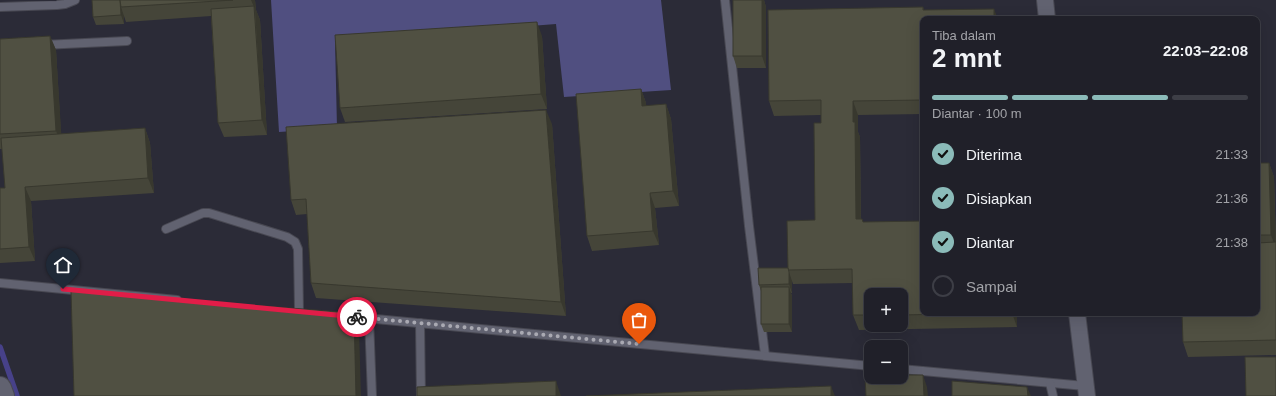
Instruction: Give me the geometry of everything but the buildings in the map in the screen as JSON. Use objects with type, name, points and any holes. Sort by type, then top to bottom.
[{"type":"street","points":[[1045,0],[1047,16]]},
{"type":"street","points":[[1077,316],[1086,391]]},
{"type":"street","points":[[0,388],[3,396]]},
{"type":"lane","points":[[0,7],[57,6],[75,0]]},
{"type":"lane","points":[[725,0],[748,218],[765,355]]},
{"type":"lane","points":[[32,46],[127,41]]},
{"type":"lane","points":[[166,229],[203,213],[209,213],[287,237],[295,242],[298,249],[299,311]]},
{"type":"lane","points":[[0,283],[189,301]]},
{"type":"lane","points":[[338,315],[864,365]]},
{"type":"lane","points":[[369,318],[372,396]]},
{"type":"lane","points":[[420,323],[421,396]]},
{"type":"lane","points":[[908,370],[1050,383],[1086,391]]},
{"type":"lane","points":[[1050,383],[1053,396]]},
{"type":"shaded area","points":[[271,0],[661,0],[671,90],[564,97],[556,24],[335,41],[337,128],[279,132]]},
{"type":"waterway","points":[[0,347],[17,396]]},
{"type":"way so far","points":[[357,317],[639,344]]},
{"type":"route","points":[[63,289],[357,317]]}]
